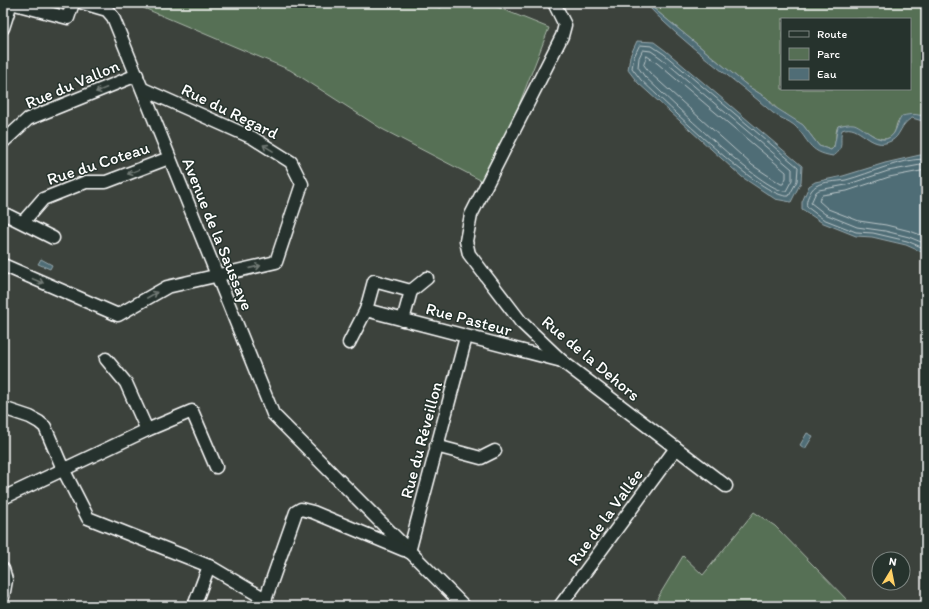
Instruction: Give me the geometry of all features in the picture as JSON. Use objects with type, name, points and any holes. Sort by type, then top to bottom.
[{"type":"street","points":[[3,28],[11,3],[68,18],[73,3]]},
{"type":"street","name":"Avenue de la Saussaye","points":[[83,3],[107,10],[113,17],[273,414],[464,606]]},
{"type":"street","name":"Rue de la Dehors","points":[[554,3],[565,25],[562,36],[471,215],[466,241],[469,254],[488,281],[521,322],[564,362],[726,486]]},
{"type":"street","name":"Rue du Vallon","points":[[3,142],[28,119],[137,75]]},
{"type":"street","name":"Rue du Regard","points":[[3,265],[118,315],[167,287],[276,262],[302,184],[291,162],[253,138],[143,89]]},
{"type":"street","name":"Rue du Coteau","points":[[23,222],[43,199],[86,182],[106,182],[169,158]]},
{"type":"street","points":[[3,213],[53,238]]},
{"type":"street","points":[[403,320],[411,291],[427,278]]},
{"type":"street","points":[[349,343],[366,310],[374,281],[411,291]]},
{"type":"street","name":"Rue Pasteur","points":[[366,310],[564,362]]},
{"type":"street","name":"Rue du Réveillon","points":[[409,552],[466,336]]},
{"type":"street","points":[[106,359],[126,383],[147,430]]},
{"type":"street","points":[[3,408],[30,417],[45,427],[62,469],[88,518],[209,566],[264,602],[296,512],[301,509],[313,512],[409,552]]},
{"type":"street","points":[[3,498],[62,469],[192,411],[216,467]]},
{"type":"street","points":[[436,446],[481,458],[495,451]]},
{"type":"street","name":"Rue de la Vallée","points":[[560,606],[676,448]]},
{"type":"street","points":[[194,606],[209,566]]},
{"type":"street","points":[[3,569],[6,580],[3,597]]},
{"type":"green space","points":[[132,3],[415,3],[441,8],[443,3],[487,3],[549,28],[488,184],[382,129],[290,70]]},
{"type":"green space","points":[[650,3],[926,3],[926,118],[921,115],[898,121],[894,133],[886,139],[877,137],[855,126],[846,125],[838,126],[835,141],[831,150],[819,146],[803,125],[779,111],[767,98],[749,87],[653,8]]},
{"type":"green space","points":[[754,512],[775,526],[853,606],[660,606],[657,599],[683,556],[703,575]]},
{"type":"water","points":[[645,3],[650,3],[653,8],[749,87],[767,98],[773,106],[803,125],[819,146],[831,150],[834,147],[838,126],[854,124],[874,136],[884,139],[889,138],[894,133],[902,116],[911,114],[920,115],[926,118],[926,122],[912,118],[905,123],[894,139],[884,143],[877,143],[854,130],[842,130],[841,144],[837,154],[833,156],[818,152],[810,145],[794,125],[773,113],[708,60],[675,32]]},
{"type":"water","points":[[637,41],[654,42],[666,51],[802,166],[801,182],[791,202],[775,199],[742,177],[638,83],[628,70],[630,56]]},
{"type":"water","points":[[920,155],[926,156],[926,254],[906,245],[872,237],[856,236],[821,222],[802,209],[802,202],[809,186],[815,182]]},
{"type":"water","points":[[41,259],[52,265],[50,269],[38,264]]},
{"type":"water","points":[[807,433],[813,436],[805,449],[800,445]]}]
